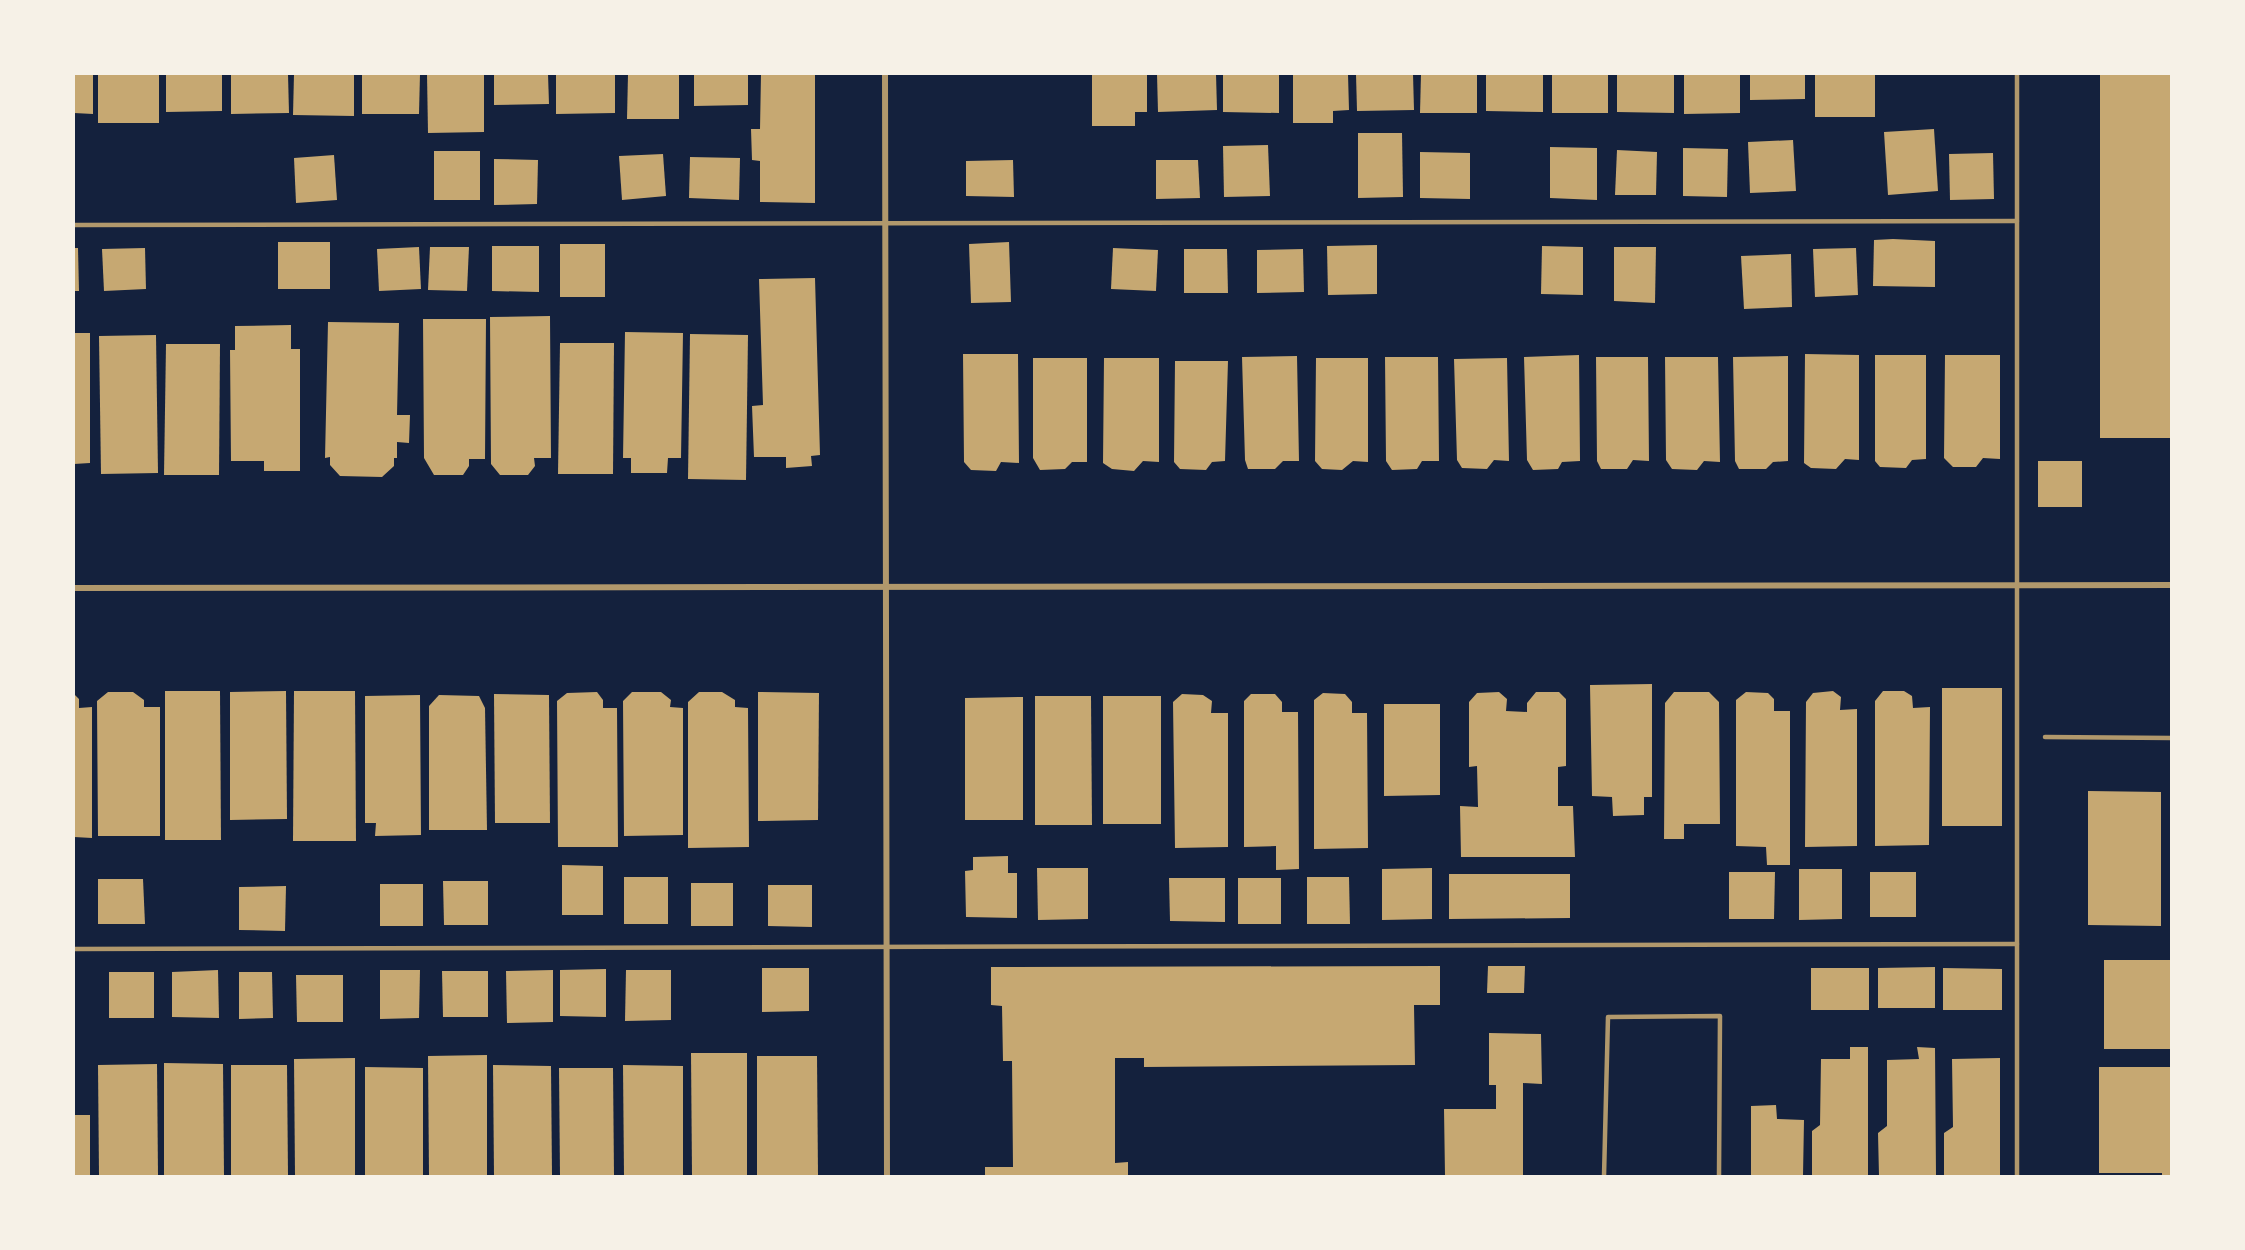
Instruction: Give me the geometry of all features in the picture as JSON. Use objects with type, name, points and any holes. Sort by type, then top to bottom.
[{"type":"street","points":[[885,74],[887,1176]]},
{"type":"street","points":[[74,588],[2172,585]]},
{"type":"lane","points":[[2017,74],[2017,1176]]},
{"type":"lane","points":[[74,225],[2017,221]]},
{"type":"lane","points":[[2045,737],[2172,738]]},
{"type":"lane","points":[[74,949],[2017,944]]},
{"type":"lane","points":[[1604,1176],[1608,1017],[1720,1016],[1719,1176]]},
{"type":"building","points":[[74,74],[93,74],[93,114],[74,113]]},
{"type":"building","points":[[98,74],[159,74],[159,123],[98,123]]},
{"type":"building","points":[[166,74],[222,74],[222,111],[166,112]]},
{"type":"building","points":[[231,74],[288,74],[289,113],[231,114]]},
{"type":"building","points":[[294,74],[354,74],[354,116],[293,115]]},
{"type":"building","points":[[362,74],[420,74],[419,114],[362,114]]},
{"type":"building","points":[[427,74],[484,74],[484,132],[428,133]]},
{"type":"building","points":[[494,74],[548,74],[549,104],[494,105]]},
{"type":"building","points":[[556,74],[615,74],[615,113],[556,114]]},
{"type":"building","points":[[628,74],[679,74],[679,119],[627,119]]},
{"type":"building","points":[[694,74],[748,74],[748,105],[694,106]]},
{"type":"building","points":[[761,74],[815,74],[815,203],[760,202],[760,161],[752,160],[751,129],[760,129]]},
{"type":"building","points":[[1092,74],[1147,74],[1147,112],[1135,112],[1135,126],[1092,126]]},
{"type":"building","points":[[1157,74],[1216,74],[1217,110],[1158,112]]},
{"type":"building","points":[[1223,74],[1279,74],[1279,113],[1223,112]]},
{"type":"building","points":[[1293,74],[1348,74],[1349,110],[1333,111],[1333,123],[1293,123]]},
{"type":"building","points":[[1356,74],[1413,74],[1414,110],[1357,111]]},
{"type":"building","points":[[1421,74],[1477,74],[1477,113],[1420,113]]},
{"type":"building","points":[[1486,74],[1543,74],[1543,112],[1486,111]]},
{"type":"building","points":[[1552,74],[1608,74],[1608,113],[1552,113]]},
{"type":"building","points":[[1617,74],[1674,74],[1674,113],[1617,112]]},
{"type":"building","points":[[1684,74],[1740,74],[1740,113],[1684,114]]},
{"type":"building","points":[[1750,74],[1805,74],[1805,99],[1750,100]]},
{"type":"building","points":[[1815,74],[1875,74],[1875,117],[1815,117]]},
{"type":"building","points":[[2100,74],[2172,74],[2172,438],[2100,438]]},
{"type":"building","points":[[1934,129],[1938,191],[1888,195],[1884,132]]},
{"type":"building","points":[[1358,133],[1402,133],[1403,197],[1358,198]]},
{"type":"building","points":[[1793,140],[1796,191],[1750,193],[1748,142]]},
{"type":"building","points":[[1268,145],[1270,196],[1224,197],[1223,146]]},
{"type":"building","points":[[1550,147],[1597,148],[1597,200],[1550,198]]},
{"type":"building","points":[[1683,148],[1728,149],[1727,197],[1683,196]]},
{"type":"building","points":[[1617,150],[1657,152],[1656,195],[1615,195]]},
{"type":"building","points":[[434,151],[480,151],[480,200],[434,200]]},
{"type":"building","points":[[1420,152],[1470,153],[1470,199],[1420,198]]},
{"type":"building","points":[[1993,153],[1994,199],[1950,200],[1949,154]]},
{"type":"building","points":[[663,154],[666,196],[622,200],[619,156]]},
{"type":"building","points":[[334,155],[337,200],[296,203],[294,158]]},
{"type":"building","points":[[690,157],[740,158],[739,200],[689,198]]},
{"type":"building","points":[[494,159],[538,160],[537,204],[494,205]]},
{"type":"building","points":[[1013,160],[1014,197],[966,196],[966,161]]},
{"type":"building","points":[[1156,160],[1198,160],[1200,198],[1156,199]]},
{"type":"building","points":[[1874,240],[1935,241],[1935,287],[1873,286]]},
{"type":"building","points":[[278,242],[330,242],[330,289],[278,289]]},
{"type":"building","points":[[1009,242],[1011,302],[971,303],[969,244]]},
{"type":"building","points":[[560,244],[605,244],[605,297],[560,297]]},
{"type":"building","points":[[1377,245],[1377,294],[1328,295],[1327,246]]},
{"type":"building","points":[[492,246],[539,246],[539,292],[492,291]]},
{"type":"building","points":[[1542,246],[1583,247],[1583,295],[1541,294]]},
{"type":"building","points":[[419,247],[421,289],[379,291],[377,249]]},
{"type":"building","points":[[430,247],[469,247],[467,291],[428,290]]},
{"type":"building","points":[[1614,247],[1656,247],[1655,303],[1614,301]]},
{"type":"building","points":[[74,248],[78,248],[79,291],[74,291]]},
{"type":"building","points":[[145,248],[146,289],[104,291],[102,249]]},
{"type":"building","points":[[1113,248],[1158,250],[1156,291],[1111,289]]},
{"type":"building","points":[[1856,248],[1858,295],[1815,297],[1813,249]]},
{"type":"building","points":[[1184,249],[1227,249],[1228,293],[1184,293]]},
{"type":"building","points":[[1303,249],[1304,292],[1257,293],[1257,250]]},
{"type":"building","points":[[1791,254],[1792,307],[1744,309],[1741,256]]},
{"type":"building","points":[[815,278],[820,455],[811,456],[812,466],[786,468],[786,457],[754,457],[752,406],[763,405],[759,279]]},
{"type":"building","points":[[550,316],[551,458],[534,458],[535,466],[528,475],[500,475],[491,464],[490,317]]},
{"type":"building","points":[[423,319],[486,319],[485,459],[469,459],[469,466],[463,475],[434,475],[424,458]]},
{"type":"building","points":[[328,322],[399,323],[397,415],[410,415],[409,443],[397,442],[397,458],[394,458],[394,466],[382,477],[340,476],[330,465],[330,457],[325,458]]},
{"type":"building","points":[[291,325],[291,349],[300,349],[300,471],[264,471],[264,461],[231,461],[230,350],[235,350],[235,326]]},
{"type":"building","points":[[625,332],[683,333],[681,458],[668,458],[667,473],[631,473],[631,458],[623,458]]},
{"type":"building","points":[[74,333],[90,333],[90,463],[74,464]]},
{"type":"building","points":[[690,334],[748,335],[746,480],[688,479]]},
{"type":"building","points":[[156,335],[158,473],[101,474],[99,336]]},
{"type":"building","points":[[560,343],[614,343],[613,474],[558,474]]},
{"type":"building","points":[[166,344],[220,344],[219,475],[164,475]]},
{"type":"building","points":[[963,354],[1018,354],[1019,463],[1001,462],[996,471],[971,470],[964,462]]},
{"type":"building","points":[[1805,354],[1859,355],[1859,460],[1845,459],[1836,469],[1811,468],[1804,463]]},
{"type":"building","points":[[1579,355],[1580,461],[1562,462],[1558,469],[1533,470],[1527,460],[1524,357]]},
{"type":"building","points":[[1875,355],[1926,355],[1926,459],[1912,460],[1906,468],[1880,467],[1875,461]]},
{"type":"building","points":[[1945,355],[2000,355],[2000,459],[1983,458],[1976,467],[1953,467],[1944,458]]},
{"type":"building","points":[[1297,356],[1299,461],[1283,461],[1275,469],[1248,469],[1245,460],[1242,357]]},
{"type":"building","points":[[1788,356],[1788,461],[1773,462],[1766,469],[1739,469],[1735,461],[1733,357]]},
{"type":"building","points":[[1385,357],[1438,357],[1439,461],[1422,461],[1417,469],[1392,470],[1386,461]]},
{"type":"building","points":[[1596,357],[1648,357],[1649,461],[1633,460],[1627,469],[1601,469],[1597,461]]},
{"type":"building","points":[[1665,357],[1718,357],[1720,462],[1704,461],[1697,470],[1672,469],[1666,460]]},
{"type":"building","points":[[1033,358],[1087,358],[1087,462],[1072,462],[1065,469],[1040,470],[1033,458]]},
{"type":"building","points":[[1104,358],[1159,358],[1159,462],[1143,461],[1134,471],[1112,469],[1103,463]]},
{"type":"building","points":[[1316,358],[1368,358],[1368,462],[1353,461],[1342,470],[1322,469],[1315,461]]},
{"type":"building","points":[[1507,358],[1509,461],[1494,460],[1487,469],[1462,468],[1457,460],[1454,359]]},
{"type":"building","points":[[1175,361],[1228,361],[1225,461],[1212,462],[1206,470],[1180,469],[1174,462]]},
{"type":"building","points":[[2038,461],[2082,461],[2082,507],[2038,507]]},
{"type":"building","points":[[1652,684],[1652,797],[1644,797],[1644,815],[1613,816],[1612,797],[1592,796],[1590,685]]},
{"type":"building","points":[[1942,688],[2002,688],[2002,826],[1942,826]]},
{"type":"building","points":[[165,691],[220,691],[221,840],[165,840]]},
{"type":"building","points":[[286,691],[287,819],[230,820],[230,692]]},
{"type":"building","points":[[294,691],[355,691],[356,841],[293,841]]},
{"type":"building","points":[[1833,691],[1841,697],[1840,710],[1857,709],[1857,846],[1805,847],[1806,702],[1813,693]]},
{"type":"building","points":[[1883,691],[1904,691],[1912,696],[1913,708],[1930,707],[1929,845],[1875,846],[1875,701]]},
{"type":"building","points":[[108,692],[133,692],[144,700],[144,707],[160,707],[160,836],[98,836],[97,701]]},
{"type":"building","points":[[597,692],[603,700],[603,708],[617,708],[618,847],[558,847],[557,701],[567,693]]},
{"type":"building","points":[[632,692],[661,692],[671,700],[670,707],[683,708],[683,835],[624,836],[623,701]]},
{"type":"building","points":[[699,692],[722,692],[735,700],[735,707],[748,708],[749,847],[688,848],[688,702]]},
{"type":"building","points":[[758,692],[819,693],[818,820],[758,821]]},
{"type":"building","points":[[1499,692],[1507,699],[1506,711],[1527,712],[1527,703],[1536,692],[1559,692],[1566,699],[1566,766],[1558,767],[1558,806],[1573,806],[1575,857],[1461,857],[1460,806],[1478,807],[1477,766],[1469,767],[1469,702],[1477,693]]},
{"type":"building","points":[[1674,692],[1709,692],[1719,702],[1720,824],[1684,824],[1684,839],[1664,839],[1665,703]]},
{"type":"building","points":[[1746,692],[1768,693],[1774,699],[1774,711],[1790,711],[1790,865],[1767,865],[1766,847],[1736,846],[1736,700]]},
{"type":"building","points":[[1323,693],[1345,694],[1352,702],[1352,713],[1367,713],[1368,848],[1314,849],[1314,700]]},
{"type":"building","points":[[74,694],[79,699],[79,708],[92,707],[92,838],[74,837]]},
{"type":"building","points":[[494,694],[549,695],[550,823],[495,823]]},
{"type":"building","points":[[1182,694],[1203,695],[1212,701],[1211,713],[1228,713],[1228,847],[1175,848],[1173,702]]},
{"type":"building","points":[[1251,694],[1275,694],[1282,702],[1282,712],[1298,712],[1299,869],[1276,870],[1276,846],[1244,847],[1244,701]]},
{"type":"building","points":[[420,695],[421,835],[375,836],[376,823],[365,823],[365,696]]},
{"type":"building","points":[[439,695],[479,696],[485,708],[487,830],[429,830],[429,706]]},
{"type":"building","points":[[1035,696],[1091,696],[1092,825],[1035,825]]},
{"type":"building","points":[[1103,696],[1161,696],[1161,824],[1103,824]]},
{"type":"building","points":[[1023,697],[1023,820],[965,820],[965,698]]},
{"type":"building","points":[[1384,704],[1440,704],[1440,795],[1384,796]]},
{"type":"building","points":[[2088,791],[2161,792],[2161,926],[2088,925]]},
{"type":"building","points":[[1008,856],[1008,873],[1017,873],[1017,918],[966,917],[965,871],[973,870],[973,857]]},
{"type":"building","points":[[562,865],[603,866],[603,915],[562,915]]},
{"type":"building","points":[[1037,868],[1088,868],[1088,919],[1038,920]]},
{"type":"building","points":[[1432,868],[1432,919],[1382,920],[1382,869]]},
{"type":"building","points":[[1799,869],[1842,869],[1842,919],[1799,920]]},
{"type":"building","points":[[1729,872],[1775,872],[1774,919],[1729,919]]},
{"type":"building","points":[[1870,872],[1916,872],[1916,917],[1870,917]]},
{"type":"building","points":[[1449,874],[1570,874],[1570,918],[1449,919]]},
{"type":"building","points":[[624,877],[668,877],[668,924],[624,924]]},
{"type":"building","points":[[1307,877],[1349,877],[1350,924],[1307,924]]},
{"type":"building","points":[[1169,878],[1225,878],[1225,922],[1170,921]]},
{"type":"building","points":[[1238,878],[1281,878],[1281,924],[1238,924]]},
{"type":"building","points":[[98,879],[143,879],[145,924],[98,924]]},
{"type":"building","points":[[443,881],[488,881],[488,925],[444,925]]},
{"type":"building","points":[[691,883],[733,883],[733,926],[691,926]]},
{"type":"building","points":[[380,884],[423,884],[423,926],[380,926]]},
{"type":"building","points":[[768,885],[812,885],[812,927],[768,926]]},
{"type":"building","points":[[286,886],[285,931],[239,930],[239,887]]},
{"type":"building","points":[[2104,960],[2172,960],[2172,1049],[2104,1049]]},
{"type":"building","points":[[1440,966],[1440,1005],[1414,1005],[1415,1065],[1144,1067],[1144,1058],[1115,1058],[1115,1163],[1128,1162],[1128,1176],[985,1176],[985,1167],[1013,1167],[1012,1061],[1003,1061],[1002,1006],[991,1005],[991,967]]},
{"type":"building","points":[[1488,966],[1525,966],[1524,993],[1487,993]]},
{"type":"building","points":[[1935,967],[1935,1008],[1878,1008],[1878,968]]},
{"type":"building","points":[[762,968],[809,968],[809,1011],[762,1012]]},
{"type":"building","points":[[1811,968],[1869,968],[1869,1010],[1811,1010]]},
{"type":"building","points":[[1943,968],[2002,969],[2002,1010],[1943,1010]]},
{"type":"building","points":[[606,969],[606,1017],[560,1016],[560,970]]},
{"type":"building","points":[[218,970],[219,1018],[172,1017],[172,972]]},
{"type":"building","points":[[380,970],[420,970],[419,1018],[380,1019]]},
{"type":"building","points":[[553,970],[553,1022],[507,1023],[506,971]]},
{"type":"building","points":[[626,970],[671,970],[671,1020],[625,1021]]},
{"type":"building","points":[[442,971],[488,971],[488,1017],[443,1017]]},
{"type":"building","points":[[109,972],[154,972],[154,1018],[109,1018]]},
{"type":"building","points":[[239,972],[272,972],[273,1018],[239,1019]]},
{"type":"building","points":[[296,975],[343,975],[343,1022],[297,1022]]},
{"type":"building","points":[[1489,1033],[1541,1034],[1542,1084],[1523,1083],[1523,1176],[1445,1176],[1444,1109],[1496,1109],[1496,1085],[1489,1085]]},
{"type":"building","points":[[1850,1047],[1868,1047],[1868,1176],[1812,1176],[1812,1131],[1820,1125],[1821,1059],[1850,1059]]},
{"type":"building","points":[[1917,1047],[1935,1048],[1936,1176],[1879,1176],[1878,1133],[1887,1126],[1887,1060],[1919,1059]]},
{"type":"building","points":[[691,1053],[747,1053],[747,1176],[692,1176]]},
{"type":"building","points":[[487,1055],[487,1176],[429,1176],[428,1056]]},
{"type":"building","points":[[757,1056],[817,1056],[818,1176],[757,1176]]},
{"type":"building","points":[[355,1058],[355,1176],[295,1176],[294,1059]]},
{"type":"building","points":[[2000,1058],[2000,1176],[1944,1176],[1944,1133],[1953,1127],[1952,1059]]},
{"type":"building","points":[[164,1063],[223,1064],[224,1176],[164,1176]]},
{"type":"building","points":[[157,1064],[158,1176],[99,1176],[98,1065]]},
{"type":"building","points":[[231,1065],[287,1065],[288,1176],[231,1176]]},
{"type":"building","points":[[493,1065],[551,1066],[552,1176],[494,1176]]},
{"type":"building","points":[[623,1065],[683,1066],[683,1176],[624,1176]]},
{"type":"building","points":[[365,1067],[423,1068],[423,1176],[365,1176]]},
{"type":"building","points":[[2099,1067],[2172,1067],[2172,1176],[2162,1176],[2162,1173],[2099,1173]]},
{"type":"building","points":[[559,1068],[613,1068],[614,1176],[560,1176]]},
{"type":"building","points":[[1776,1105],[1777,1119],[1804,1120],[1803,1176],[1751,1176],[1751,1106]]},
{"type":"building","points":[[74,1115],[90,1115],[90,1176],[74,1176]]}]
